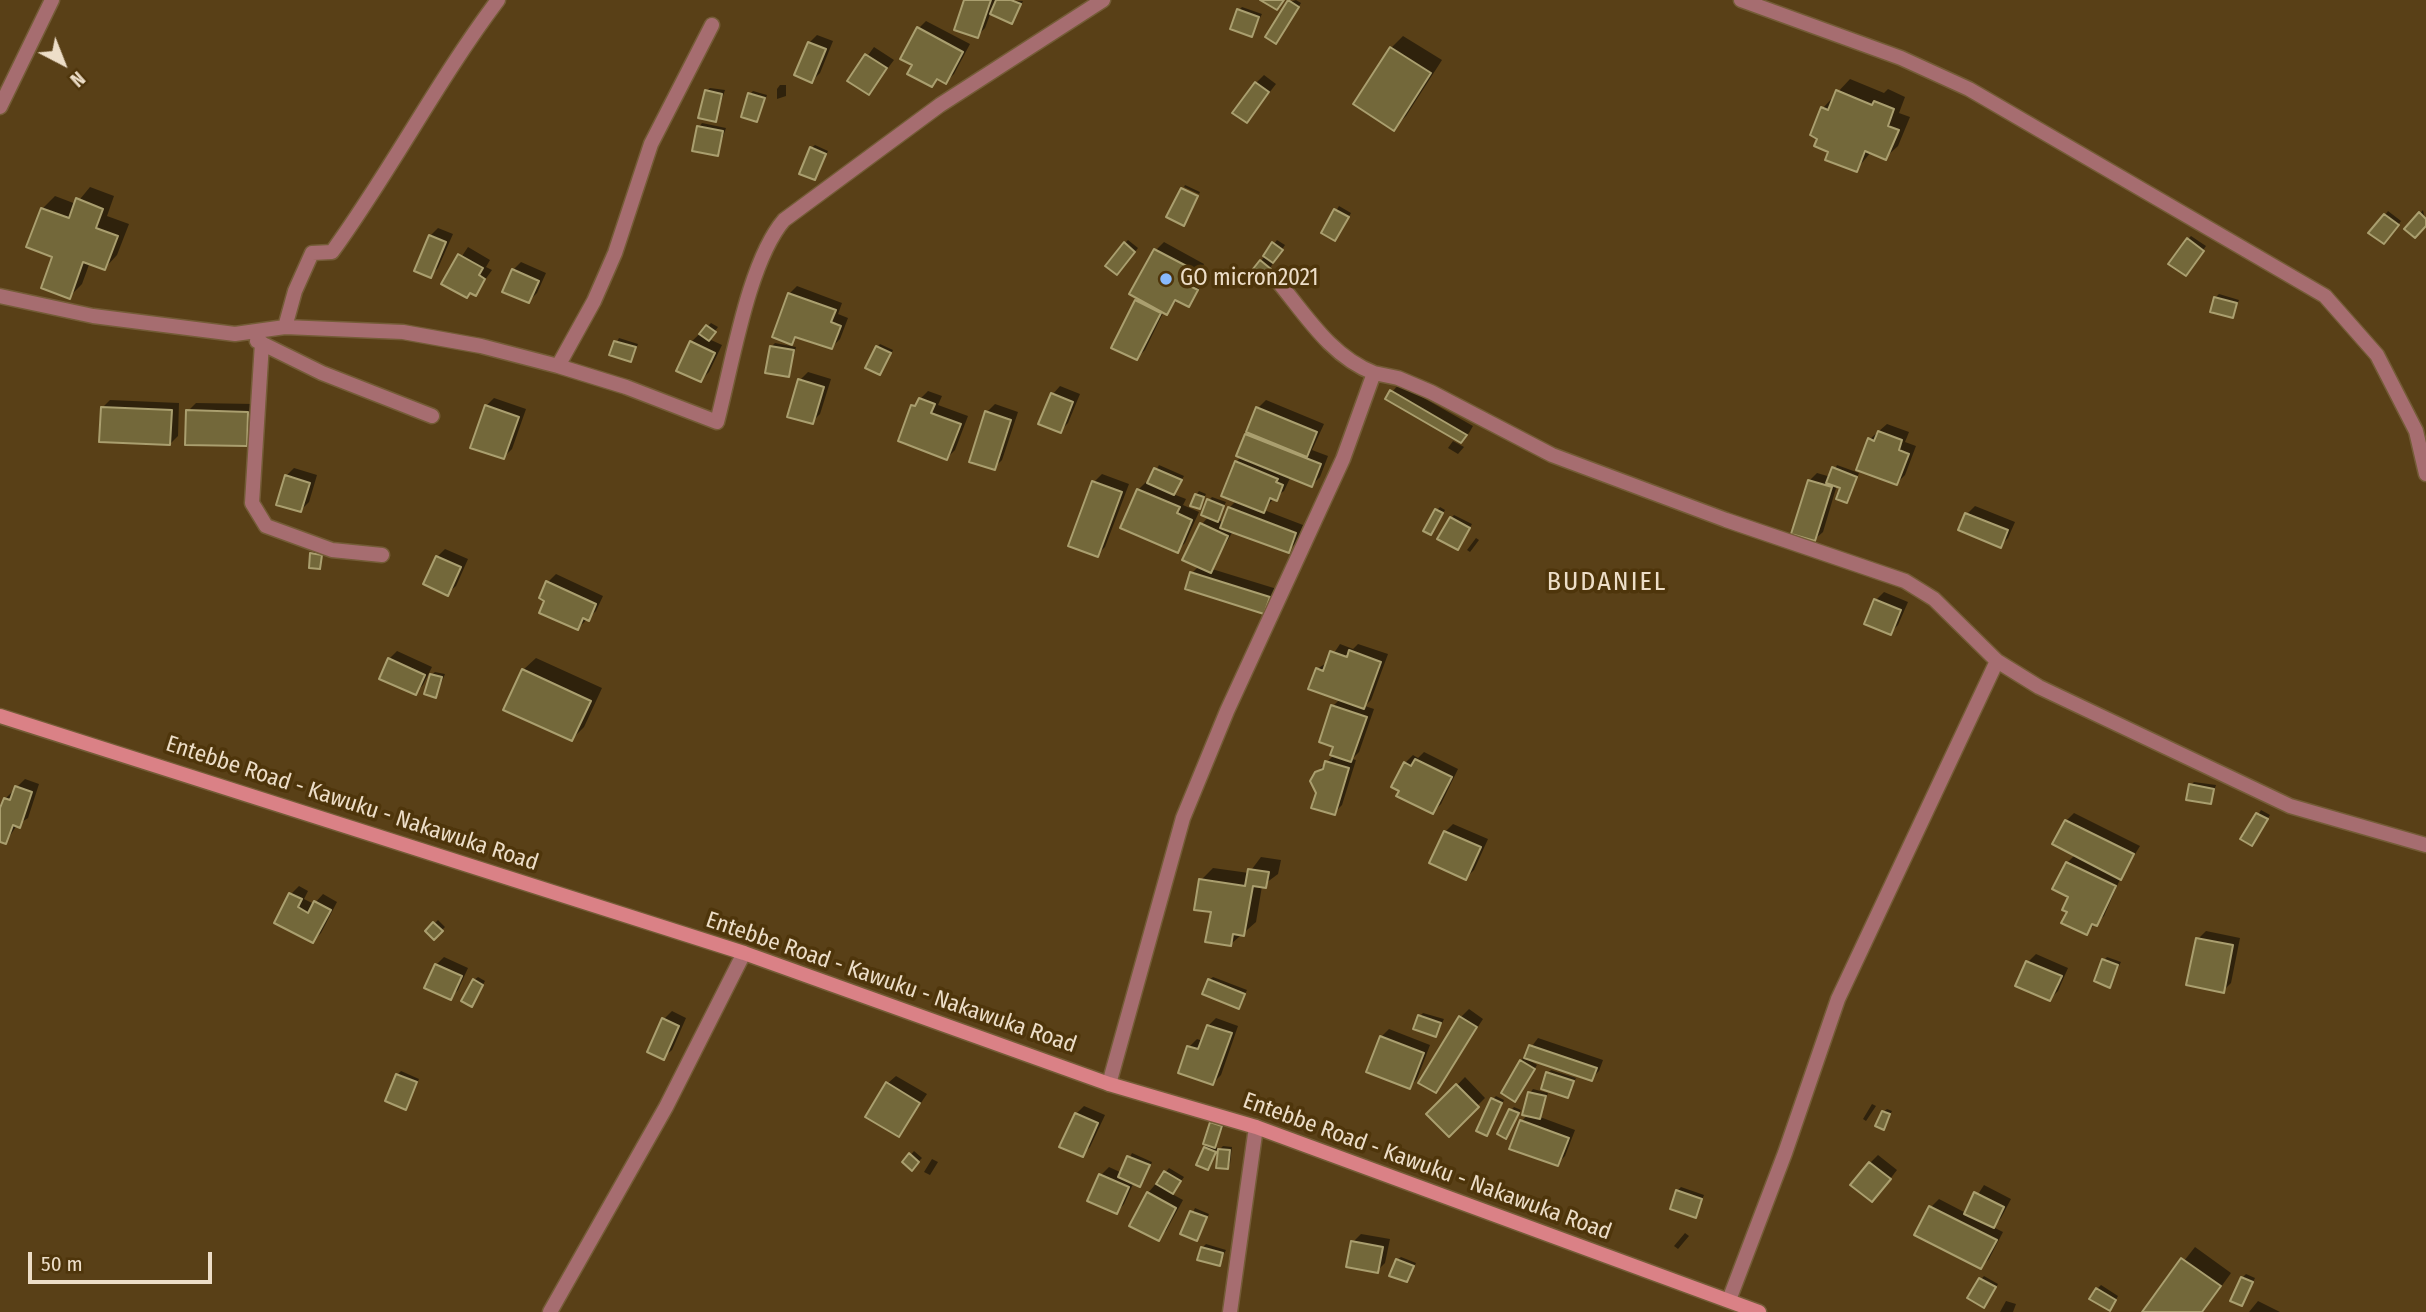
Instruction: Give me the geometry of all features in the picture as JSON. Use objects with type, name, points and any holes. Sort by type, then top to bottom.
[{"type":"main road","name":"Entebbe Road - Kawuku - Nakawuka Road","points":[[0,716],[744,953],[1108,1084],[1256,1127],[1759,1312]]},
{"type":"street","points":[[0,107],[52,0]]},
{"type":"street","points":[[285,327],[295,291],[312,253],[332,253],[371,198],[458,53],[498,0]]},
{"type":"street","points":[[235,334],[285,327],[403,332],[481,346],[626,387],[717,422],[759,261],[770,236],[784,220],[949,99],[1103,0]]},
{"type":"street","points":[[1741,0],[1901,58],[1969,89],[2325,296],[2377,355],[2416,431],[2426,474]]},
{"type":"street","points":[[558,366],[594,301],[615,253],[651,144],[712,25]]},
{"type":"street","points":[[1276,279],[1330,343],[1353,365],[1398,378],[1431,392],[1552,456],[1905,581],[1934,600],[1997,661],[2039,687],[2290,806],[2426,845]]},
{"type":"street","points":[[0,296],[93,316],[235,334],[262,343],[322,373],[432,416]]},
{"type":"street","points":[[262,343],[252,503],[256,514],[267,526],[332,550],[382,555]]},
{"type":"street","points":[[1108,1084],[1183,818],[1222,724],[1343,459],[1374,373]]},
{"type":"street","points":[[1729,1300],[1785,1153],[1838,999],[1997,661]]},
{"type":"street","points":[[550,1312],[666,1107],[744,953]]},
{"type":"street","points":[[1230,1312],[1256,1127]]},
{"type":"building","points":[[964,0],[991,0],[978,38],[954,30]]},
{"type":"building","points":[[996,0],[1011,0],[1021,4],[1012,24],[990,14]]},
{"type":"building","points":[[1260,0],[1284,0],[1277,10]]},
{"type":"building","points":[[1288,0],[1299,7],[1276,44],[1265,37]]},
{"type":"building","points":[[1237,9],[1259,17],[1252,37],[1230,29]]},
{"type":"building","points":[[917,27],[963,52],[946,84],[937,79],[932,87],[907,74],[912,65],[900,59]]},
{"type":"building","points":[[808,42],[826,49],[812,83],[794,75]]},
{"type":"building","points":[[1390,47],[1431,73],[1394,131],[1353,104]]},
{"type":"building","points":[[865,54],[887,68],[869,95],[847,81]]},
{"type":"building","points":[[1255,82],[1269,92],[1247,123],[1232,113]]},
{"type":"building","points":[[705,90],[722,94],[716,122],[698,118]]},
{"type":"building","points":[[1836,90],[1872,105],[1874,101],[1894,109],[1888,126],[1899,130],[1886,160],[1865,151],[1857,172],[1825,160],[1828,152],[1814,146],[1817,139],[1810,135],[1821,107],[1828,110]]},
{"type":"building","points":[[748,93],[765,98],[757,122],[741,117]]},
{"type":"building","points":[[697,126],[723,131],[718,156],[692,151]]},
{"type":"building","points":[[810,147],[826,154],[815,180],[799,174]]},
{"type":"building","points":[[1181,188],[1198,196],[1184,226],[1166,217]]},
{"type":"building","points":[[76,198],[103,209],[96,228],[118,236],[105,270],[83,262],[70,299],[41,288],[52,257],[26,247],[41,208],[69,218]]},
{"type":"building","points":[[1334,209],[1349,217],[1335,241],[1321,233]]},
{"type":"building","points":[[2419,212],[2426,219],[2426,226],[2415,238],[2404,229]]},
{"type":"building","points":[[2384,214],[2399,225],[2384,244],[2368,233]]},
{"type":"building","points":[[429,235],[446,242],[431,278],[414,271]]},
{"type":"building","points":[[2187,238],[2204,251],[2186,276],[2168,264]]},
{"type":"building","points":[[1124,242],[1135,252],[1117,275],[1105,266]]},
{"type":"building","points":[[1272,242],[1283,250],[1273,263],[1263,256]]},
{"type":"building","name":"GO micron2021","points":[[1154,249],[1198,272],[1190,286],[1198,290],[1189,307],[1175,300],[1167,315],[1129,294]]},
{"type":"building","points":[[458,254],[483,268],[479,275],[485,279],[476,296],[470,293],[467,298],[441,284]]},
{"type":"building","points":[[1260,260],[1271,269],[1260,283],[1249,274]]},
{"type":"building","points":[[512,269],[539,281],[529,303],[502,292]]},
{"type":"building","points":[[788,293],[836,310],[831,322],[841,326],[832,349],[795,337],[792,345],[772,337]]},
{"type":"building","points":[[2214,297],[2237,303],[2233,318],[2210,312]]},
{"type":"building","points":[[1135,300],[1161,313],[1137,360],[1111,348]]},
{"type":"building","points":[[706,325],[716,332],[709,341],[699,334]]},
{"type":"building","points":[[614,341],[636,347],[631,362],[609,355]]},
{"type":"building","points":[[690,341],[715,353],[701,382],[676,371]]},
{"type":"building","points":[[770,346],[794,350],[789,377],[765,373]]},
{"type":"building","points":[[876,346],[891,353],[880,375],[865,368]]},
{"type":"building","points":[[798,379],[824,387],[813,424],[787,417]]},
{"type":"building","points":[[1390,390],[1467,435],[1461,443],[1385,399]]},
{"type":"building","points":[[1051,393],[1073,402],[1061,433],[1038,424]]},
{"type":"building","points":[[919,398],[935,404],[931,413],[961,424],[947,460],[898,441],[911,405],[915,406]]},
{"type":"building","points":[[485,405],[519,417],[504,459],[470,448]]},
{"type":"building","points":[[101,407],[172,410],[170,445],[99,442]]},
{"type":"building","points":[[1256,407],[1317,432],[1307,457],[1246,432]]},
{"type":"building","points":[[186,410],[248,412],[247,446],[185,445]]},
{"type":"building","points":[[985,411],[1011,420],[995,470],[969,462]]},
{"type":"building","points":[[1878,431],[1902,440],[1899,450],[1909,454],[1897,485],[1856,470],[1868,438],[1874,441]]},
{"type":"building","points":[[1245,434],[1321,464],[1312,487],[1236,456]]},
{"type":"building","points":[[1235,461],[1278,479],[1276,482],[1283,485],[1277,501],[1270,498],[1264,513],[1221,496]]},
{"type":"building","points":[[1832,467],[1857,477],[1847,503],[1836,499],[1840,488],[1826,483]]},
{"type":"building","points":[[1154,468],[1182,480],[1174,495],[1147,483]]},
{"type":"building","points":[[285,475],[310,483],[301,512],[276,505]]},
{"type":"building","points":[[1808,480],[1832,487],[1815,541],[1791,534]]},
{"type":"building","points":[[1092,481],[1122,492],[1098,557],[1068,546]]},
{"type":"building","points":[[1137,489],[1180,507],[1177,513],[1192,520],[1178,553],[1120,528]]},
{"type":"building","points":[[1195,494],[1204,497],[1200,509],[1190,506]]},
{"type":"building","points":[[1207,499],[1224,506],[1218,522],[1201,515]]},
{"type":"building","points":[[1228,507],[1296,533],[1289,553],[1220,528]]},
{"type":"building","points":[[1435,509],[1443,513],[1431,535],[1423,531]]},
{"type":"building","points":[[1965,513],[2008,530],[2001,548],[1958,530]]},
{"type":"building","points":[[1450,517],[1470,528],[1458,550],[1437,539]]},
{"type":"building","points":[[1200,523],[1228,536],[1211,573],[1182,560]]},
{"type":"building","points":[[310,553],[322,555],[320,569],[309,568]]},
{"type":"building","points":[[436,556],[461,567],[448,596],[423,584]]},
{"type":"building","points":[[1190,572],[1270,597],[1264,614],[1185,589]]},
{"type":"building","points":[[546,581],[596,604],[589,621],[583,618],[578,630],[539,613],[544,601],[539,598]]},
{"type":"building","points":[[1874,599],[1901,610],[1891,635],[1864,624]]},
{"type":"building","points":[[1349,650],[1381,662],[1364,709],[1308,689],[1316,668],[1323,671],[1330,651],[1347,657]]},
{"type":"building","points":[[388,658],[425,675],[416,695],[379,679]]},
{"type":"building","points":[[522,669],[591,701],[572,741],[503,710]]},
{"type":"building","points":[[430,674],[442,677],[436,698],[424,694]]},
{"type":"building","points":[[1331,705],[1367,717],[1351,762],[1330,755],[1333,747],[1319,742]]},
{"type":"building","points":[[1415,759],[1452,777],[1433,814],[1396,796],[1399,791],[1391,787],[1404,762],[1411,766]]},
{"type":"building","points":[[1325,761],[1349,768],[1335,815],[1311,808],[1316,793],[1310,781],[1315,772],[1323,769]]},
{"type":"building","points":[[2189,784],[2214,789],[2211,804],[2186,800]]},
{"type":"building","points":[[15,786],[32,792],[20,828],[13,825],[6,844],[0,842],[0,808],[4,798],[10,800]]},
{"type":"building","points":[[2256,813],[2268,819],[2252,846],[2240,839]]},
{"type":"building","points":[[2065,820],[2134,854],[2121,880],[2052,844]]},
{"type":"building","points":[[1444,831],[1481,847],[1466,880],[1429,863]]},
{"type":"building","points":[[2066,862],[2116,886],[2097,926],[2092,924],[2087,935],[2061,923],[2067,912],[2062,910],[2068,897],[2052,889]]},
{"type":"building","points":[[1248,869],[1269,872],[1266,888],[1253,886],[1244,936],[1233,934],[1231,946],[1205,942],[1211,912],[1194,910],[1199,879],[1245,886]]},
{"type":"building","points":[[289,893],[302,899],[298,907],[308,913],[314,901],[331,910],[313,943],[274,923]]},
{"type":"building","points":[[433,922],[443,931],[434,940],[425,931]]},
{"type":"building","points":[[2196,938],[2233,945],[2224,993],[2186,985]]},
{"type":"building","points":[[2102,959],[2118,965],[2110,988],[2094,981]]},
{"type":"building","points":[[2026,961],[2062,976],[2050,1001],[2015,986]]},
{"type":"building","points":[[435,964],[462,976],[451,1000],[424,988]]},
{"type":"building","points":[[473,979],[483,985],[472,1007],[461,1001]]},
{"type":"building","points":[[1208,979],[1245,994],[1239,1009],[1202,994]]},
{"type":"building","points":[[1418,1015],[1441,1023],[1436,1037],[1413,1029]]},
{"type":"building","points":[[1459,1016],[1477,1027],[1436,1093],[1418,1083]]},
{"type":"building","points":[[662,1018],[679,1026],[664,1060],[647,1052]]},
{"type":"building","points":[[1207,1025],[1232,1033],[1213,1085],[1178,1073],[1187,1046],[1198,1049]]},
{"type":"building","points":[[1380,1036],[1424,1053],[1410,1089],[1366,1072]]},
{"type":"building","points":[[1529,1045],[1597,1068],[1592,1081],[1524,1058]]},
{"type":"building","points":[[1520,1060],[1535,1069],[1515,1102],[1501,1093]]},
{"type":"building","points":[[1546,1072],[1574,1081],[1568,1098],[1541,1089]]},
{"type":"building","points":[[396,1074],[417,1082],[406,1110],[385,1101]]},
{"type":"building","points":[[886,1082],[920,1103],[899,1137],[865,1117]]},
{"type":"building","points":[[1456,1084],[1479,1107],[1449,1137],[1426,1114]]},
{"type":"building","points":[[1528,1092],[1546,1096],[1540,1119],[1522,1115]]},
{"type":"building","points":[[1491,1098],[1502,1103],[1487,1136],[1476,1131]]},
{"type":"building","points":[[1509,1109],[1519,1113],[1506,1139],[1497,1134]]},
{"type":"building","points":[[1882,1111],[1890,1114],[1884,1130],[1875,1126]]},
{"type":"building","points":[[1075,1113],[1098,1123],[1083,1157],[1059,1147]]},
{"type":"building","points":[[1520,1120],[1569,1138],[1558,1166],[1509,1149]]},
{"type":"building","points":[[1210,1122],[1222,1126],[1215,1148],[1203,1144]]},
{"type":"building","points":[[1204,1147],[1216,1152],[1208,1170],[1196,1165]]},
{"type":"building","points":[[1218,1149],[1230,1150],[1228,1169],[1216,1168]]},
{"type":"building","points":[[909,1153],[919,1162],[912,1171],[902,1162]]},
{"type":"building","points":[[1127,1156],[1150,1165],[1140,1187],[1118,1177]]},
{"type":"building","points":[[1869,1162],[1891,1179],[1872,1202],[1850,1185]]},
{"type":"building","points":[[1164,1171],[1181,1181],[1173,1194],[1156,1184]]},
{"type":"building","points":[[1099,1174],[1129,1187],[1117,1214],[1087,1201]]},
{"type":"building","points":[[1676,1190],[1702,1199],[1696,1218],[1670,1209]]},
{"type":"building","points":[[1147,1192],[1176,1208],[1159,1241],[1129,1226]]},
{"type":"building","points":[[1974,1192],[2004,1207],[1994,1228],[1964,1214]]},
{"type":"building","points":[[1929,1206],[1997,1240],[1981,1269],[1914,1235]]},
{"type":"building","points":[[1190,1211],[1207,1217],[1197,1241],[1180,1234]]},
{"type":"building","points":[[1351,1241],[1383,1247],[1378,1273],[1346,1267]]},
{"type":"building","points":[[1201,1247],[1223,1253],[1220,1266],[1197,1260]]},
{"type":"building","points":[[2181,1258],[2221,1286],[2202,1312],[2142,1312]]},
{"type":"building","points":[[1396,1259],[1414,1266],[1407,1282],[1389,1276]]},
{"type":"building","points":[[2241,1277],[2253,1282],[2242,1306],[2230,1301]]},
{"type":"building","points":[[1979,1278],[1996,1287],[1984,1308],[1967,1298]]},
{"type":"building","points":[[2096,1288],[2116,1300],[2110,1311],[2089,1299]]},
{"type":"place","name":"GO micron2021","points":[[1166,279]]},
{"type":"district","name":"BUDANIEL","points":[[1607,583]]}]
